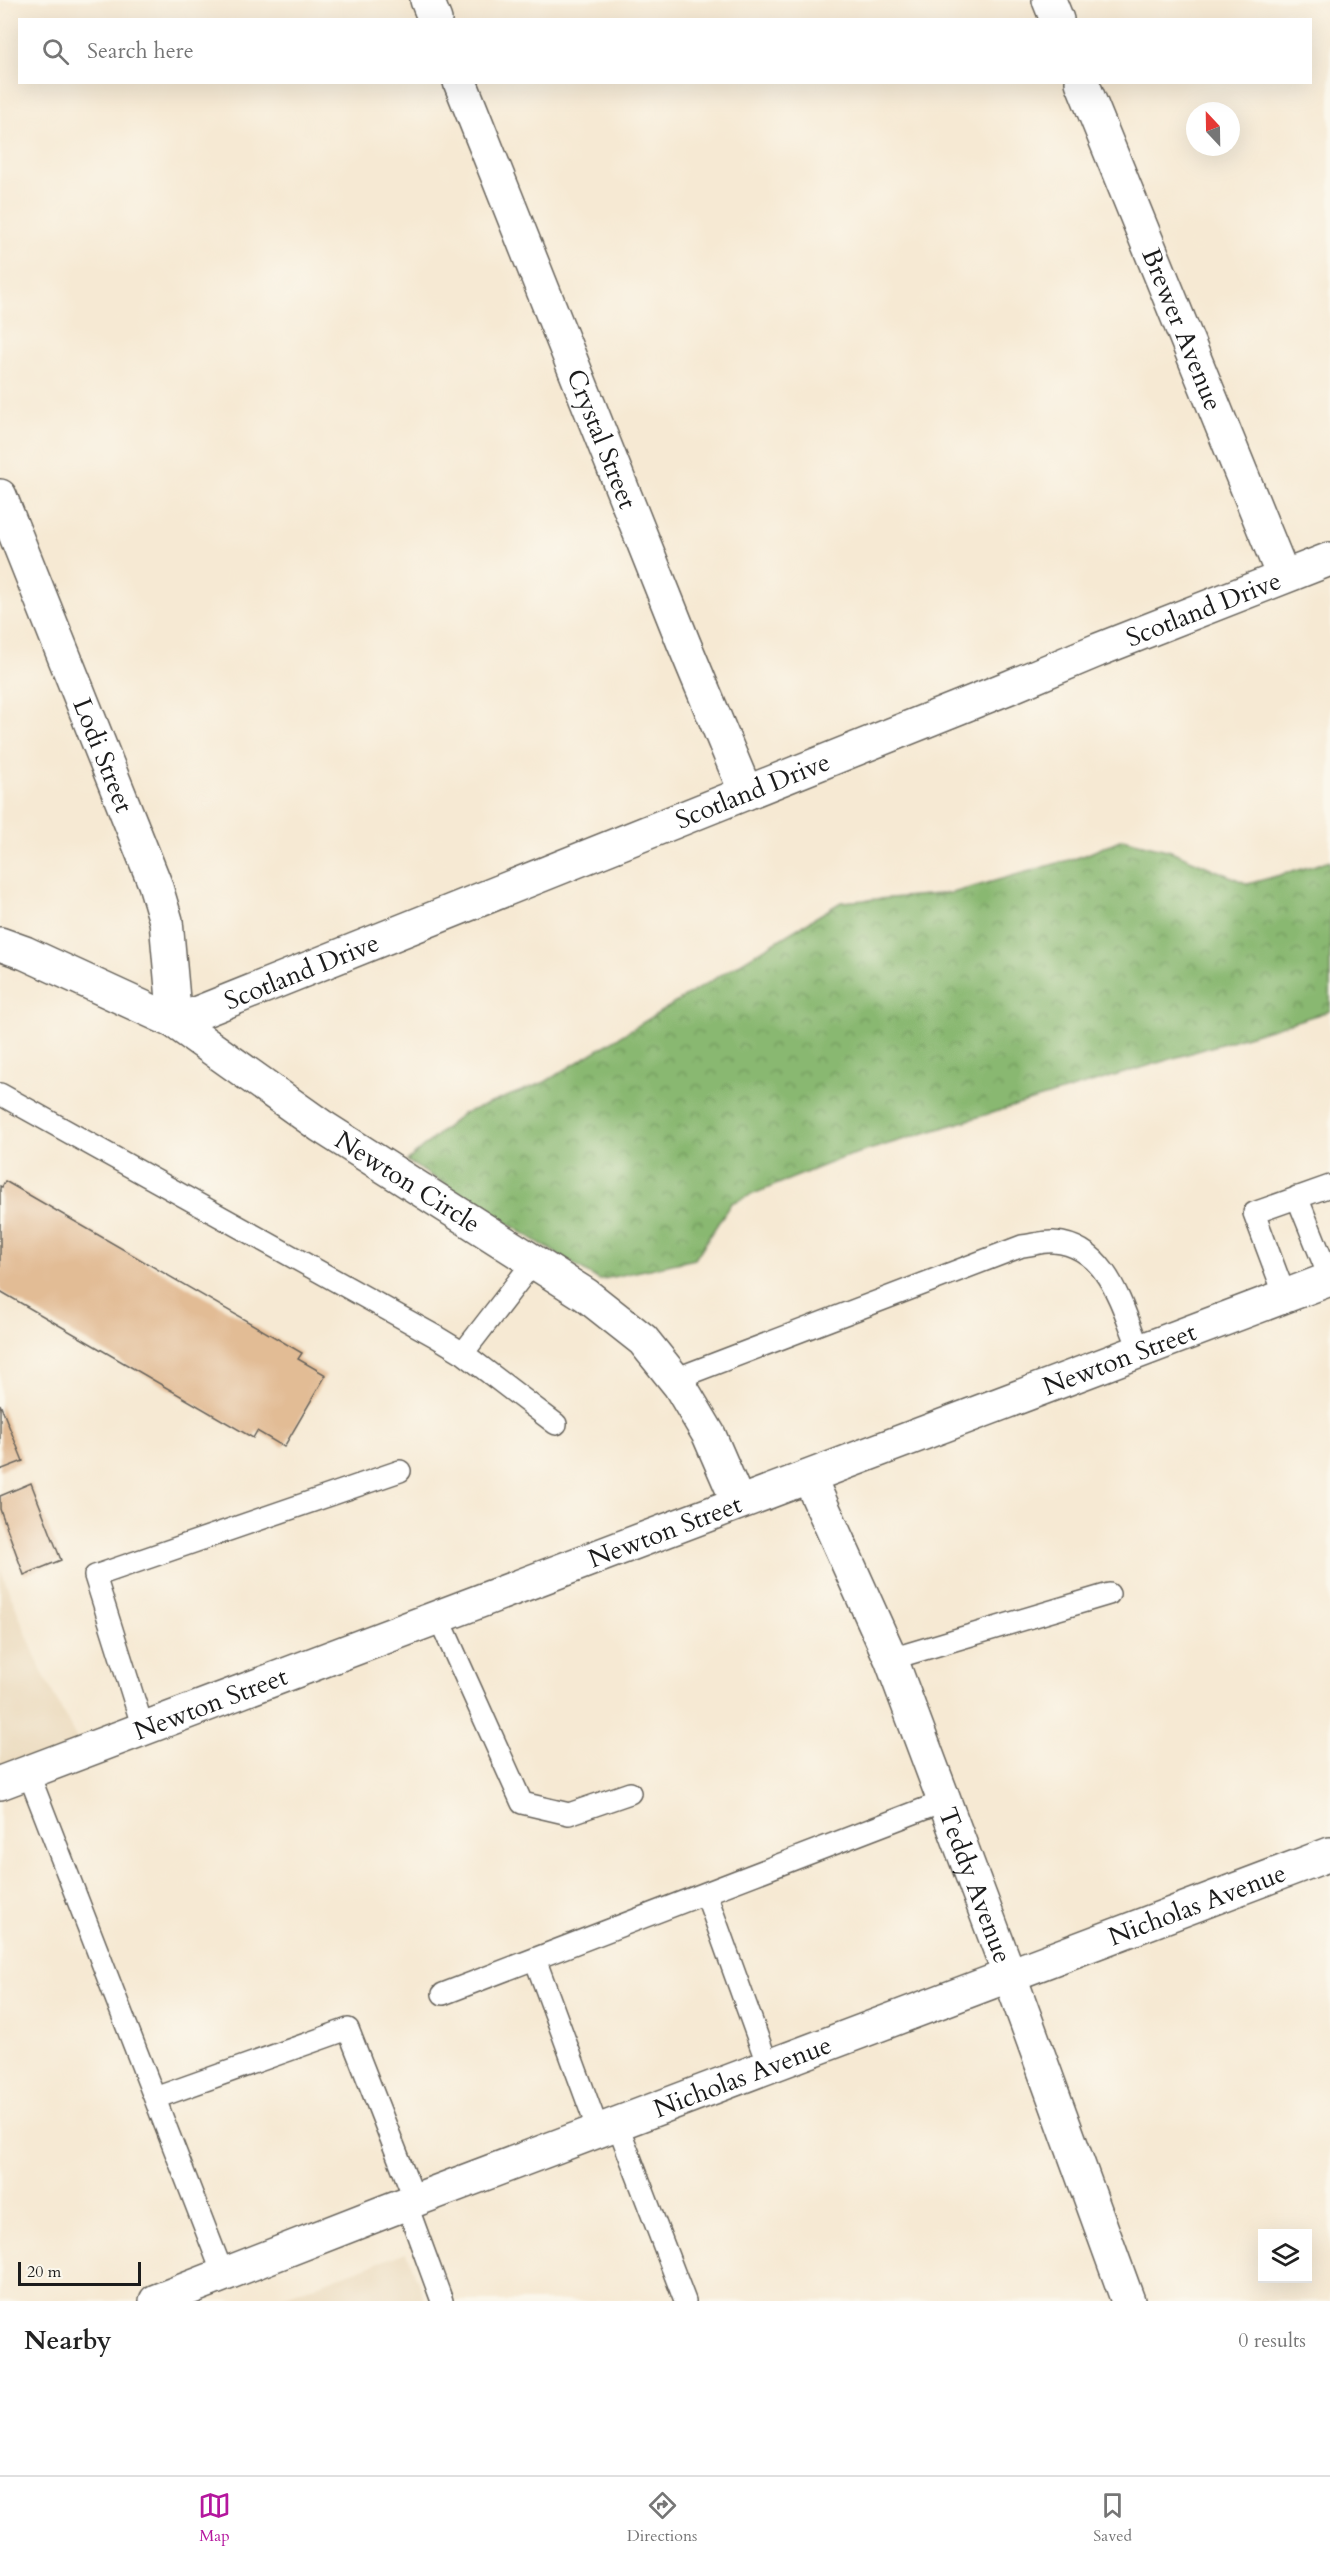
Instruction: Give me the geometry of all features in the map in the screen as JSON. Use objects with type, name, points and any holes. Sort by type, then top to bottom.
[{"type":"street","points":[[427,0],[434,18]]},
{"type":"street","points":[[1049,0],[1056,18]]},
{"type":"street","name":"Crystal Street","points":[[461,84],[684,644],[746,793]]},
{"type":"street","name":"Brewer Avenue","points":[[1083,84],[1283,576]]},
{"type":"street","name":"Lodi Street","points":[[0,495],[155,884],[166,921],[175,1022]]},
{"type":"street","name":"Scotland Drive","points":[[175,1022],[1330,559]]},
{"type":"street","name":"Newton Circle","points":[[0,944],[25,953],[175,1022],[321,1126],[586,1295],[643,1340],[675,1379],[709,1435],[738,1502]]},
{"type":"street","name":"Newton Street","points":[[9,1774],[143,1728],[1330,1279]]},
{"type":"street","name":"Teddy Avenue","points":[[809,1477],[891,1659],[1010,1974],[1128,2301]]},
{"type":"street","name":"Nicholas Avenue","points":[[156,2301],[768,2066],[1330,1854]]},
{"type":"lane","points":[[0,1094],[463,1353],[556,1424]]},
{"type":"lane","points":[[1285,1296],[1254,1213],[1330,1186]]},
{"type":"lane","points":[[1297,1197],[1330,1279]]},
{"type":"lane","points":[[675,1379],[1022,1246],[1053,1242],[1078,1247],[1093,1256],[1107,1275],[1140,1351]]},
{"type":"lane","points":[[463,1353],[534,1261]]},
{"type":"lane","points":[[143,1728],[95,1576],[400,1471]]},
{"type":"lane","points":[[891,1659],[1108,1594]]},
{"type":"lane","points":[[438,1616],[522,1803],[569,1814],[630,1793]]},
{"type":"lane","points":[[9,1774],[155,2098],[223,2274]]},
{"type":"lane","points":[[443,1994],[945,1801]]},
{"type":"lane","points":[[706,1894],[768,2066]]},
{"type":"lane","points":[[535,1959],[685,2301]]},
{"type":"lane","points":[[155,2098],[348,2029],[411,2202],[442,2301]]},
{"type":"shaded area","points":[[0,1568],[41,1670],[83,1751],[0,1783]]},
{"type":"shaded area","points":[[407,2252],[425,2301],[272,2301]]},
{"type":"green space","points":[[1122,839],[1171,851],[1248,884],[1330,861],[1330,1011],[842,1158],[731,1203],[695,1259],[599,1280],[407,1161],[462,1114],[545,1082],[841,902],[952,893],[1083,856]]},
{"type":"building","points":[[5,1181],[302,1353],[298,1359],[326,1375],[284,1447],[257,1431],[253,1438],[0,1291],[0,1186],[2,1187]]},
{"type":"building","points":[[0,1404],[23,1461],[0,1470]]},
{"type":"building","points":[[31,1483],[61,1560],[24,1575],[0,1509],[0,1496]]}]
